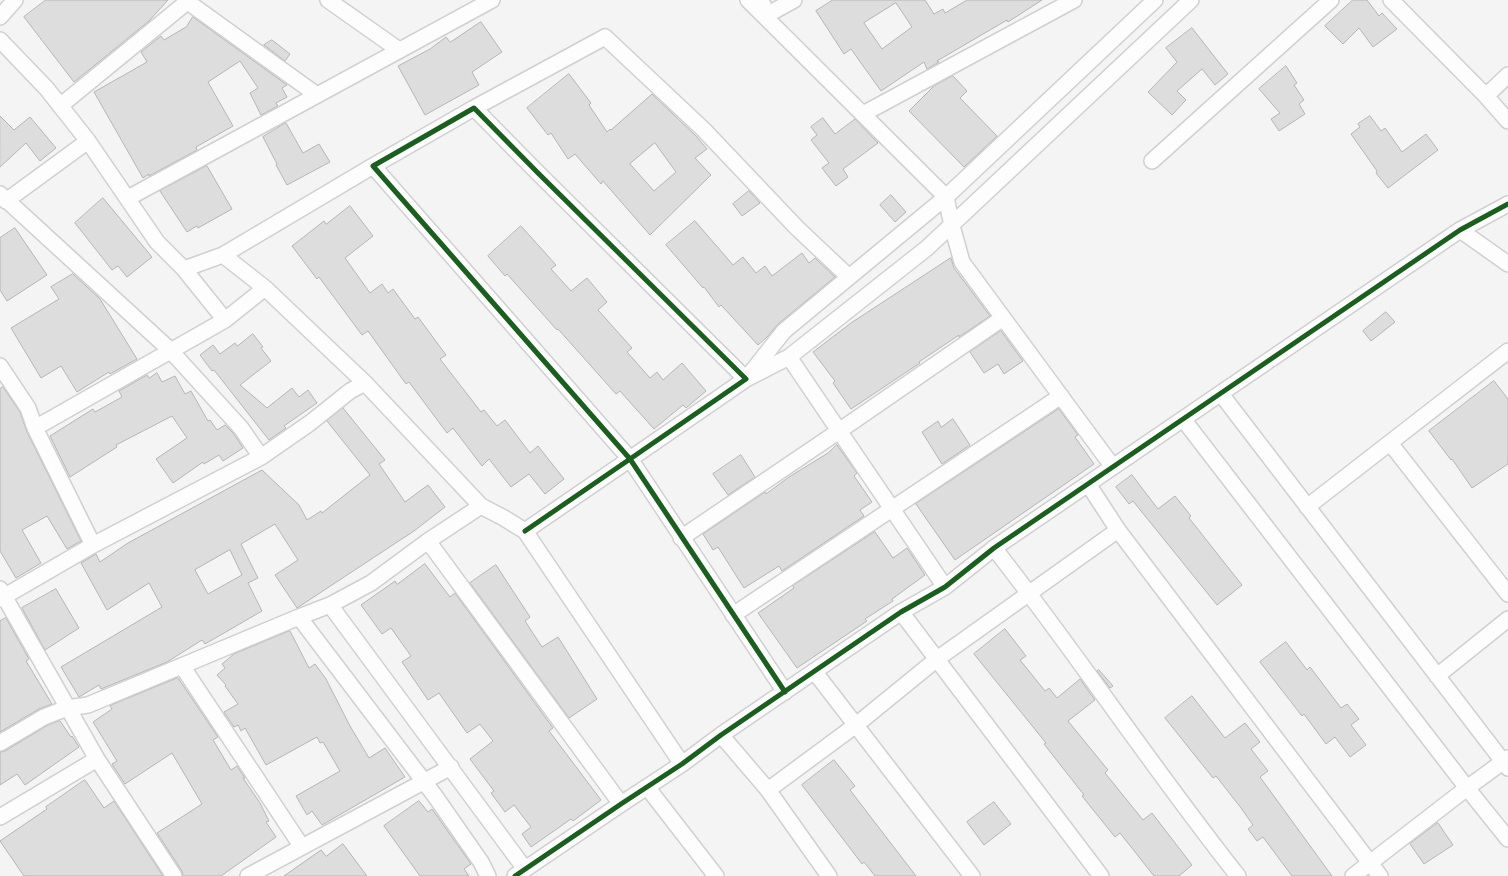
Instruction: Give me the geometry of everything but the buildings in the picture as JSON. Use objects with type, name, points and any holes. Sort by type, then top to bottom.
[{"type":"street","points":[[0,17],[15,0]]},
{"type":"street","points":[[328,0],[399,50]]},
{"type":"street","points":[[128,198],[492,0]]},
{"type":"street","points":[[748,0],[946,197],[962,262],[1113,467]]},
{"type":"street","points":[[763,0],[765,16]]},
{"type":"street","points":[[765,16],[794,0]]},
{"type":"street","points":[[863,114],[1056,4],[1074,0]]},
{"type":"street","points":[[746,379],[784,331],[946,197],[1155,0]]},
{"type":"street","points":[[525,531],[746,379],[789,356],[927,248],[1191,0]]},
{"type":"street","points":[[1152,161],[1331,0]]},
{"type":"street","points":[[1391,0],[1486,96],[1508,121]]},
{"type":"street","points":[[60,106],[186,1],[317,95]]},
{"type":"street","points":[[184,269],[223,255],[474,108],[605,37],[703,129],[797,228],[849,277]]},
{"type":"street","points":[[0,40],[47,89],[88,141],[157,242],[184,269],[225,320]]},
{"type":"street","points":[[1486,96],[1508,75]]},
{"type":"street","points":[[474,108],[746,379]]},
{"type":"street","points":[[88,141],[3,197],[170,350],[241,428],[261,457]]},
{"type":"street","points":[[373,166],[630,459],[785,692]]},
{"type":"street","points":[[330,605],[451,767],[520,872],[682,764],[720,735],[901,612],[945,587],[994,548],[1460,230],[1508,204]]},
{"type":"street","points":[[1460,230],[1508,264]]},
{"type":"street","points":[[223,255],[265,288],[364,383],[481,506],[525,531],[682,764]]},
{"type":"street","points":[[35,428],[225,320],[265,288]]},
{"type":"street","points":[[681,538],[1003,318]]},
{"type":"street","points":[[1307,507],[1508,352]]},
{"type":"street","points":[[789,356],[945,587]]},
{"type":"street","points":[[0,366],[28,408],[35,428],[93,545]]},
{"type":"street","points":[[174,876],[96,759],[1,595],[261,457],[310,423],[350,391],[364,383]]},
{"type":"street","points":[[1221,394],[1506,763],[1466,788],[1353,876]]},
{"type":"street","points":[[733,615],[1061,396]]},
{"type":"street","points":[[1183,419],[1466,788],[1508,838]]},
{"type":"street","points":[[1390,442],[1508,594]]},
{"type":"street","points":[[1088,484],[1118,530],[1380,876]]},
{"type":"street","points":[[0,743],[44,717],[67,708],[88,705],[299,616],[330,605],[371,582],[481,506]]},
{"type":"street","points":[[768,790],[856,725],[937,659],[1118,530]]},
{"type":"street","points":[[428,541],[621,804]]},
{"type":"street","points":[[994,548],[1029,592],[1202,830],[1238,876]]},
{"type":"street","points":[[901,612],[1101,876]]},
{"type":"street","points":[[299,616],[424,782],[481,862],[488,876]]},
{"type":"street","points":[[1437,676],[1508,619]]},
{"type":"street","points":[[182,666],[302,847]]},
{"type":"street","points":[[814,671],[972,876]]},
{"type":"street","points":[[720,735],[768,790],[829,876]]},
{"type":"street","points":[[0,817],[96,759]]},
{"type":"street","points":[[248,876],[451,767]]},
{"type":"street","points":[[647,787],[716,876]]},
{"type":"cycle path","points":[[525,531],[630,459],[373,166],[474,108],[746,379],[630,459],[785,692]]},
{"type":"cycle path","points":[[515,876],[682,764],[721,735],[901,612],[945,587],[994,548],[1460,230],[1508,204]]}]
